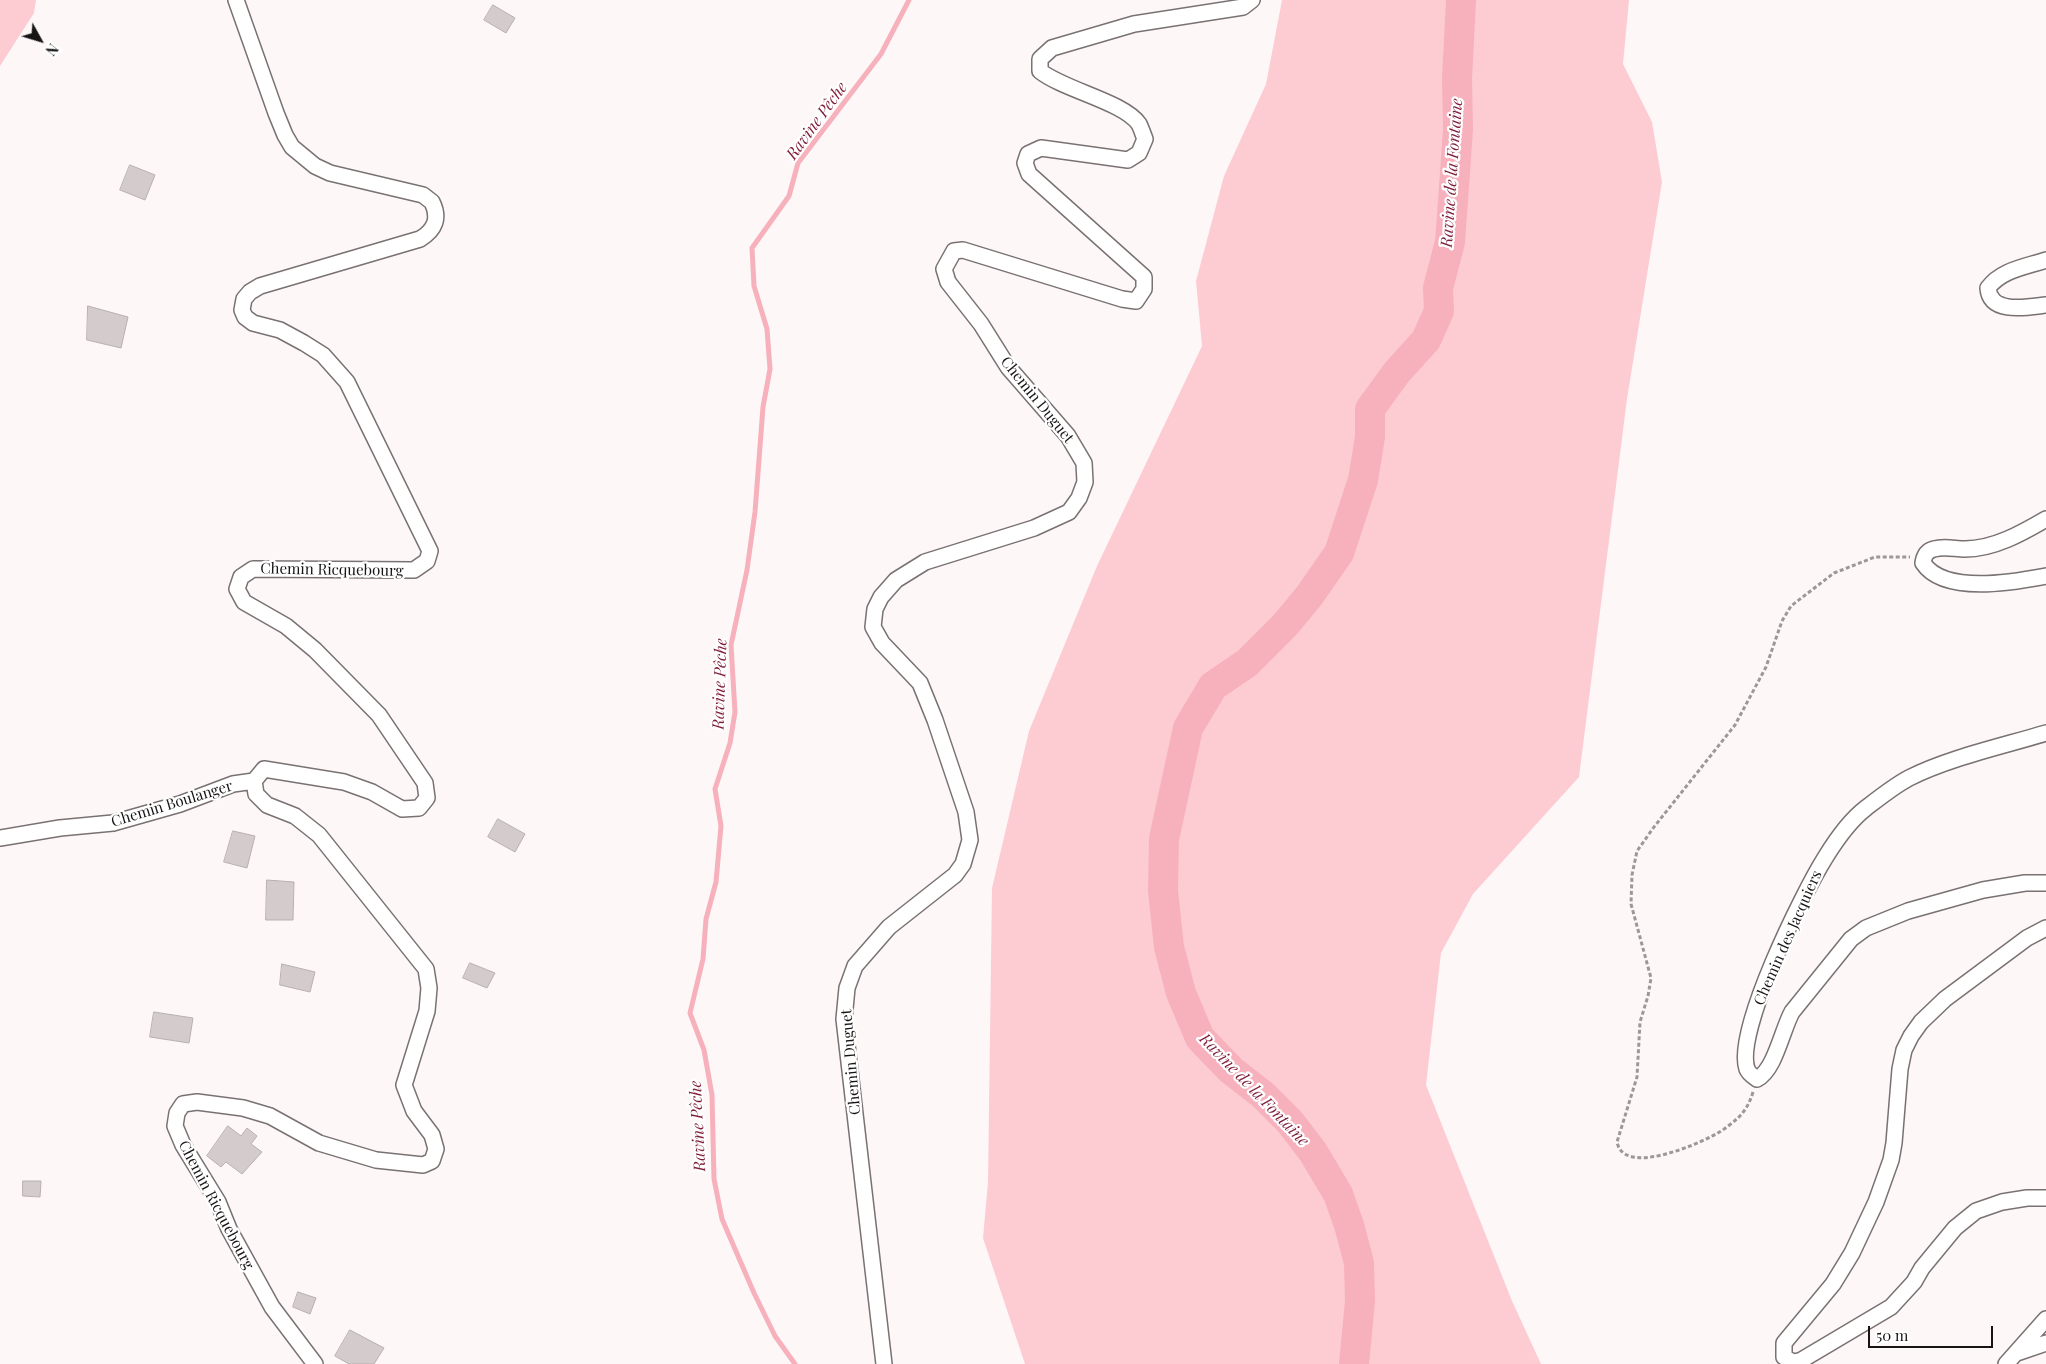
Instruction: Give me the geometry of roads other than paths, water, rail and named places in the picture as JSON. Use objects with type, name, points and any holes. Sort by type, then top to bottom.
[{"type":"street","name":"Chemin Ricquebourg","points":[[236,0],[276,113],[285,135],[295,150],[315,166],[330,173],[423,196],[432,202],[437,218],[432,230],[420,239],[260,286],[247,294],[242,307],[243,313],[249,320],[280,330],[323,355],[347,382],[430,551],[427,562],[414,570],[253,569],[241,577],[237,589],[244,602],[286,626],[315,650],[379,715],[425,783],[426,798],[419,808],[402,810],[372,792],[344,782],[264,770],[254,781],[256,794],[267,805],[295,816],[319,835],[426,969],[429,988],[427,1011],[404,1086],[414,1111],[432,1135],[436,1148],[432,1161],[423,1165],[376,1160],[319,1143],[270,1116],[243,1108],[197,1102],[183,1104],[177,1113],[175,1126],[183,1145],[218,1202],[245,1261],[272,1308],[315,1364]]},
{"type":"street","name":"Chemin Duguet","points":[[884,1364],[844,1019],[846,988],[855,966],[889,927],[955,875],[963,864],[970,840],[966,812],[920,683],[882,643],[873,627],[875,609],[881,597],[896,580],[925,562],[1034,528],[1069,512],[1079,498],[1085,482],[1084,463],[1068,436],[1008,367],[980,324],[948,282],[944,269],[954,251],[963,250],[1122,300],[1136,301],[1144,289],[1144,277],[1029,174],[1025,163],[1028,154],[1041,148],[1128,160],[1139,153],[1145,139],[1138,124],[1118,108],[1051,80],[1040,71],[1040,59],[1052,48],[1134,24],[1243,6],[1252,0]]},
{"type":"street","points":[[2046,260],[2004,273],[1994,280],[1988,288],[1988,294],[1996,302],[2004,306],[2014,308],[2046,306]]},
{"type":"street","points":[[2046,519],[2022,533],[1998,543],[1966,549],[1935,548],[1927,552],[1923,563],[1932,574],[1949,580],[1992,584],[2046,576]]},
{"type":"street","name":"Chemin des Jacquiers","points":[[2046,733],[1930,769],[1892,789],[1849,824],[1812,879],[1761,991],[1747,1036],[1745,1057],[1747,1070],[1752,1076],[1758,1078],[1768,1070],[1786,1022],[1792,1012],[1851,939],[1866,928],[1908,912],[1983,890],[2025,883],[2046,883]]},
{"type":"street","name":"Chemin Boulanger","points":[[0,838],[60,828],[113,824],[180,804],[233,784],[254,781]]},
{"type":"street","points":[[2046,928],[2027,938],[1945,999],[1921,1022],[1911,1036],[1904,1050],[1900,1070],[1894,1143],[1876,1202],[1863,1232],[1833,1284],[1784,1343],[1784,1357],[1793,1362],[1800,1361],[1891,1307],[1914,1282],[1922,1268],[1955,1228],[1976,1211],[2002,1202],[2027,1198],[2046,1198]]},
{"type":"street","points":[[2011,1359],[2046,1319]]},
{"type":"street","points":[[2011,1359],[2046,1343]]},
{"type":"waterway","name":"Ravine Pêche","points":[[795,1364],[775,1336],[722,1219],[714,1179],[712,1095],[704,1050],[690,1013],[703,959],[706,919],[716,882],[721,826],[715,789],[730,743],[735,712],[731,645],[747,570],[755,512],[763,407],[770,369],[767,329],[754,286],[752,248],[789,196],[798,163],[881,54],[909,0]]},
{"type":"waterway","name":"Ravine de la Fontaine","points":[[1354,1364],[1360,1301],[1359,1263],[1338,1194],[1313,1152],[1290,1122],[1263,1095],[1231,1070],[1200,1038],[1181,993],[1169,947],[1163,891],[1164,839],[1188,728],[1213,686],[1247,663],[1285,625],[1309,596],[1339,553],[1363,480],[1370,437],[1370,409],[1397,372],[1426,340],[1439,311],[1438,288],[1450,242],[1454,187],[1458,129],[1457,79],[1461,0]]}]
